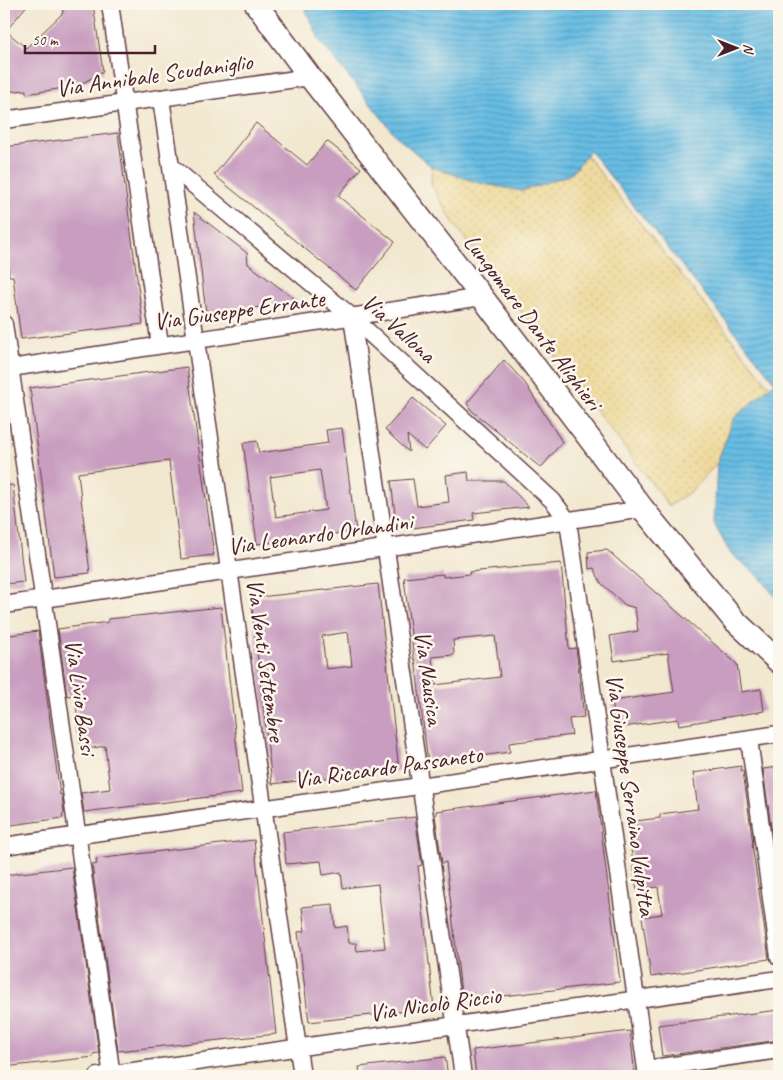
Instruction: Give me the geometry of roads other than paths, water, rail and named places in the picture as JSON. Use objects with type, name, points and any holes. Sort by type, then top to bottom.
[{"type":"main road","name":"Lungomare Dante Alighieri","points":[[256,4],[310,78],[482,297],[643,509],[733,619],[779,662]]},
{"type":"street","points":[[110,4],[160,345]]},
{"type":"street","name":"Via Annibale Scudaniglio","points":[[4,120],[310,78]]},
{"type":"street","name":"Via Venti Settembre","points":[[161,98],[302,1076]]},
{"type":"street","name":"Via Vallona","points":[[172,167],[352,317],[553,501],[568,521]]},
{"type":"street","name":"Via Giuseppe Errante","points":[[7,368],[482,297]]},
{"type":"street","name":"Via Nausica","points":[[352,317],[463,1076]]},
{"type":"street","name":"Via Livio Bassi","points":[[4,324],[7,368],[77,835],[107,1076]]},
{"type":"street","name":"Via Leonardo Orlandini","points":[[4,605],[643,509]]},
{"type":"street","name":"Via Giuseppe Serraino Vulpitta","points":[[568,521],[647,1073]]},
{"type":"street","name":"Via Riccardo Passaneto","points":[[4,846],[779,734]]},
{"type":"street","points":[[750,739],[779,958]]},
{"type":"street","name":"Via Nicolò Riccio","points":[[107,1076],[779,979]]},
{"type":"street","points":[[647,1073],[779,1050]]},
{"type":"water","points":[[303,4],[779,4],[779,602],[760,577],[730,553],[714,524],[717,463],[734,418],[775,382],[590,151],[571,174],[522,191],[479,183],[432,167],[397,137],[320,41]]}]
